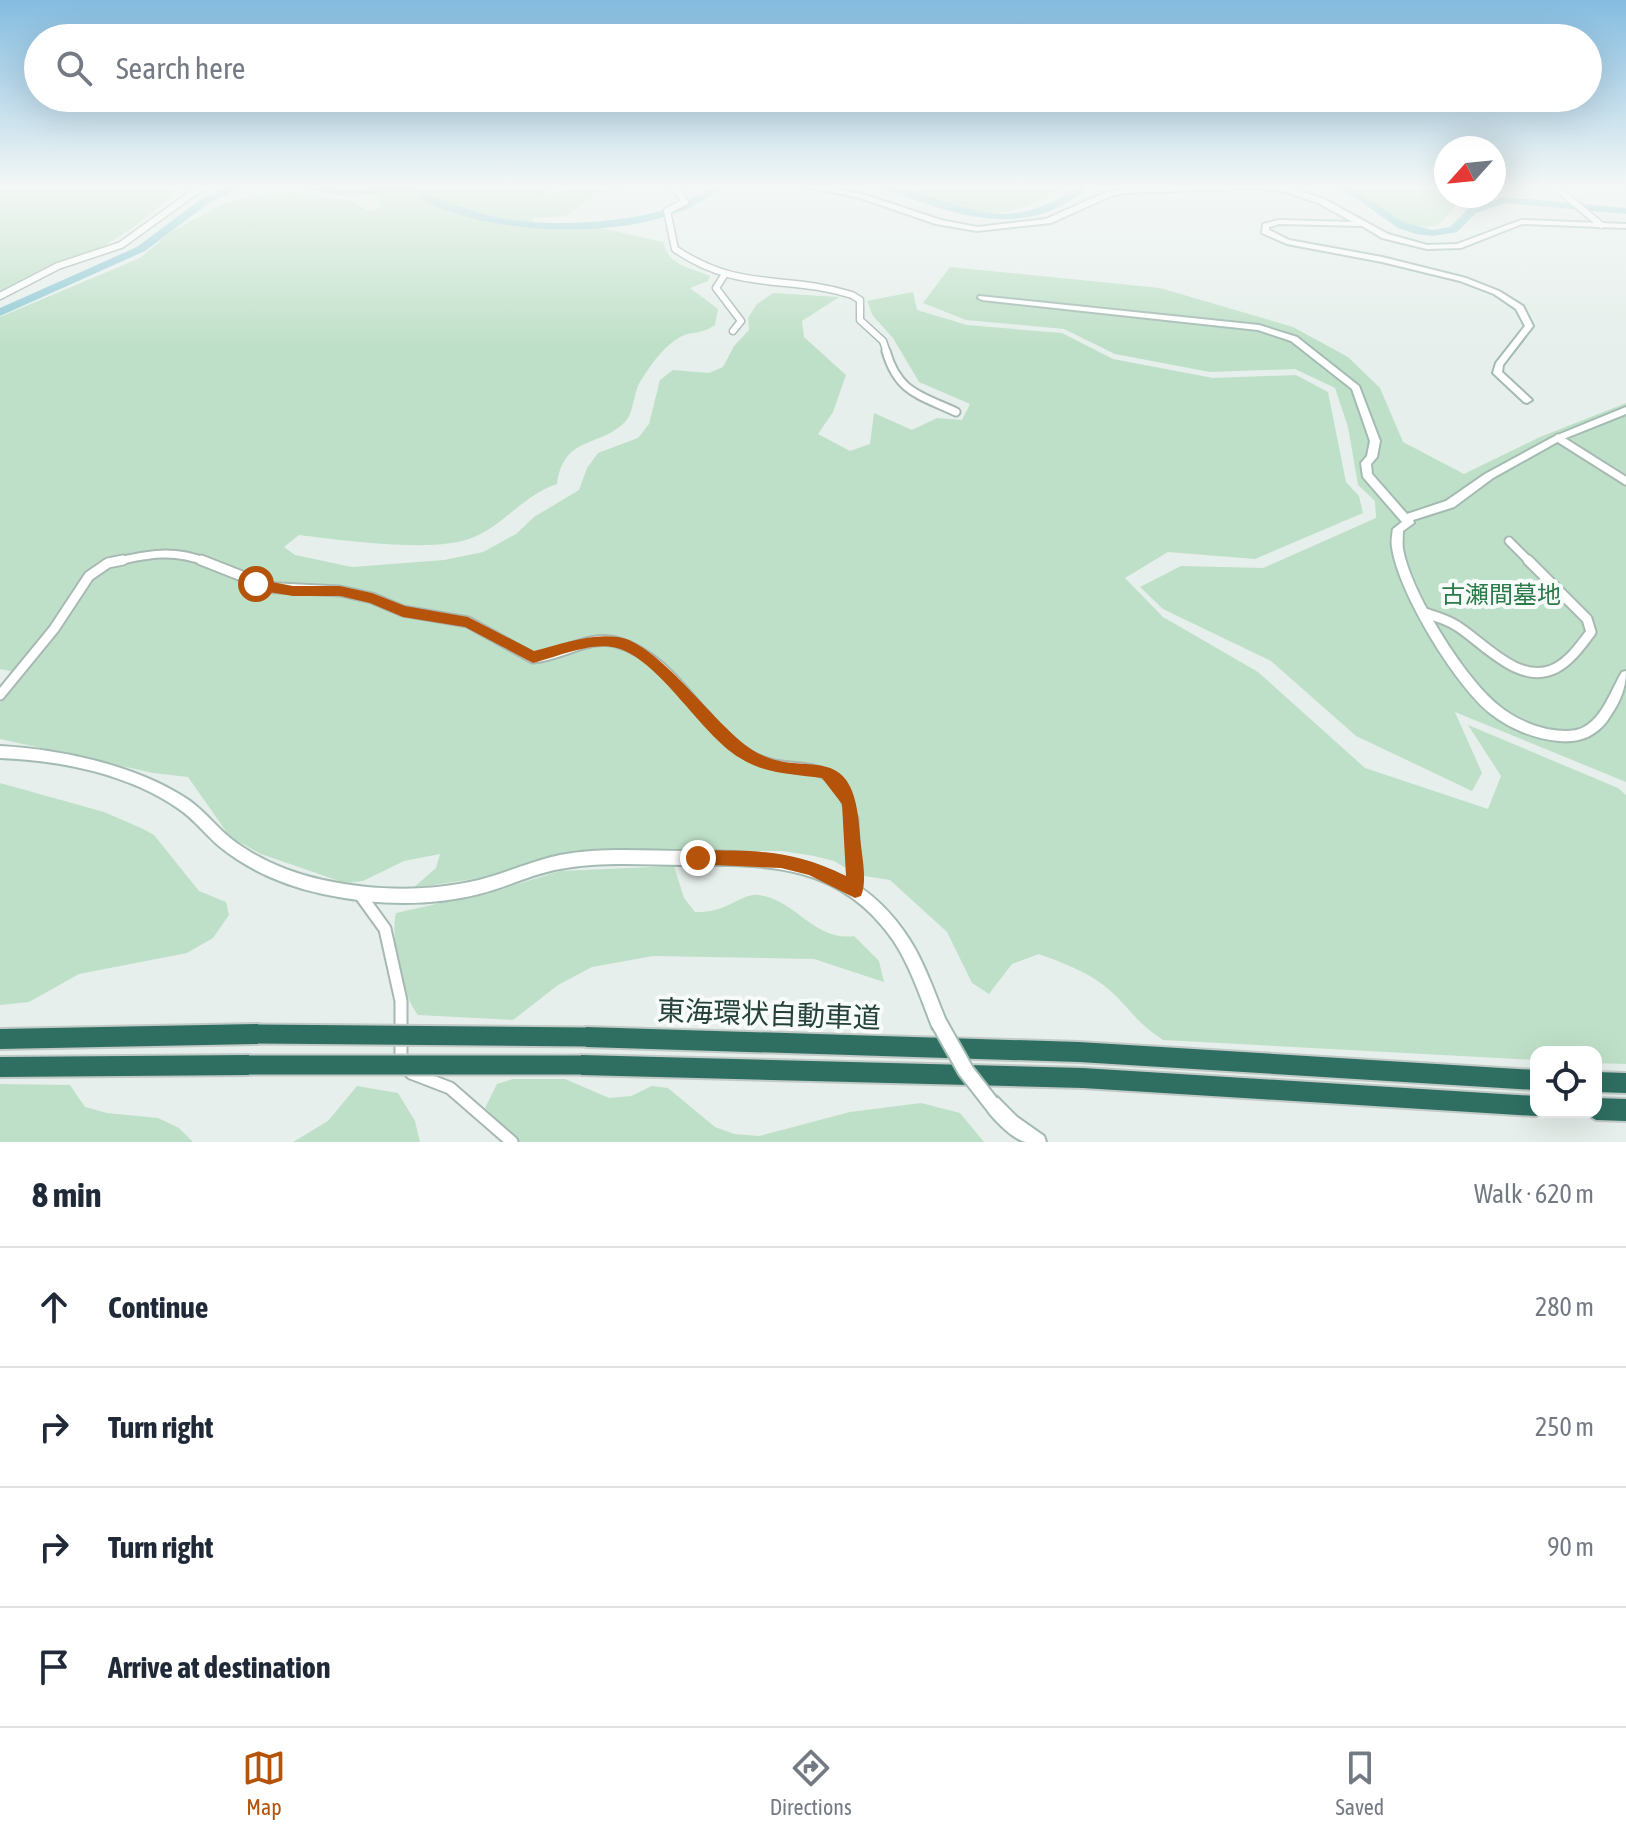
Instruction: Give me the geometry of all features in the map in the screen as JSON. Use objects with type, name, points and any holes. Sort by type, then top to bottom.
[{"type":"highway","name":"東海環状自動車道","points":[[0,1039],[258,1034],[586,1037],[1079,1052],[1530,1080]]},
{"type":"highway","points":[[0,1067],[581,1065],[1083,1078],[1530,1106]]},
{"type":"highway","points":[[1602,1082],[1626,1083]]},
{"type":"highway","points":[[1602,1109],[1626,1110]]},
{"type":"street","points":[[0,296],[58,266],[121,245],[129,238]]},
{"type":"street","points":[[671,238],[672,246],[696,263],[725,274],[778,286],[839,289],[854,294],[861,305],[860,320],[883,341],[893,375],[906,389],[956,412]]},
{"type":"street","points":[[1280,238],[1460,278],[1511,298],[1527,315],[1529,326],[1499,365],[1497,373],[1527,400]]},
{"type":"street","points":[[1394,238],[1442,248],[1480,238]]},
{"type":"street","points":[[725,274],[716,288],[741,321],[733,331]]},
{"type":"street","points":[[982,298],[1259,328],[1294,339],[1356,388],[1375,441],[1372,457],[1366,463],[1367,475],[1409,523],[1398,529],[1395,537],[1405,574],[1422,612],[1487,703],[1505,717],[1545,732],[1572,736],[1589,731],[1626,676]]},
{"type":"street","points":[[1405,519],[1450,504],[1489,476],[1558,438],[1626,410]]},
{"type":"street","points":[[1558,438],[1626,481]]},
{"type":"street","points":[[1422,612],[1456,625],[1518,670],[1532,674],[1545,672],[1571,657],[1591,632],[1587,619],[1509,541]]},
{"type":"street","points":[[0,695],[54,629],[95,570],[115,560],[159,552],[193,555],[252,580],[259,587],[340,591],[372,598],[403,611],[468,622],[533,658],[587,643],[619,643],[651,662],[743,752],[769,765],[826,771],[836,780],[850,803],[855,890]]},
{"type":"street","points":[[0,752],[31,751],[158,789],[254,860],[288,876],[359,893],[436,895],[478,887],[560,862],[603,858],[781,860],[812,868],[855,890],[878,909],[900,938],[939,1023],[966,1071],[1011,1123],[1038,1142]]},
{"type":"street","points":[[359,893],[385,929],[401,1001],[401,1060],[411,1073],[450,1088],[512,1142]]},
{"type":"green space","points":[[0,238],[116,238],[71,263],[0,292]]},
{"type":"green space","points":[[163,238],[646,238],[663,242],[675,261],[710,276],[708,281],[690,288],[718,309],[715,325],[682,336],[669,345],[640,382],[625,422],[575,450],[561,468],[557,484],[535,495],[496,525],[474,537],[437,545],[299,535],[284,547],[295,555],[352,567],[444,560],[483,552],[516,534],[534,517],[579,490],[587,468],[598,453],[638,438],[649,424],[660,380],[673,370],[709,373],[723,367],[734,346],[749,330],[748,318],[757,304],[773,293],[839,297],[802,321],[804,337],[846,375],[833,412],[818,434],[850,451],[870,444],[874,413],[912,430],[937,418],[962,420],[970,404],[919,382],[893,338],[873,316],[867,301],[913,292],[917,310],[967,325],[1062,333],[1113,359],[1213,378],[1296,375],[1328,392],[1346,482],[1359,496],[1363,513],[1255,559],[1168,552],[1125,578],[1163,617],[1258,672],[1365,768],[1488,809],[1501,776],[1468,725],[1618,788],[1626,795],[1626,1064],[1602,1063],[1602,1046],[1530,1046],[1530,1060],[1163,1040],[1100,982],[1039,954],[1012,964],[989,994],[972,983],[947,932],[890,880],[858,875],[834,861],[782,851],[602,851],[480,878],[413,888],[436,868],[440,854],[404,861],[363,881],[345,883],[261,854],[230,837],[188,777],[153,773],[0,739],[0,703],[25,674],[0,669],[0,317],[140,258]]},
{"type":"green space","name":"古瀬間墓地","points":[[950,267],[1160,288],[1293,327],[1348,357],[1380,388],[1403,442],[1464,474],[1540,437],[1626,403],[1626,782],[1455,712],[1482,773],[1472,791],[1356,736],[1271,661],[1163,609],[1140,587],[1181,566],[1263,568],[1376,518],[1375,501],[1358,485],[1348,427],[1335,388],[1295,369],[1210,372],[1115,354],[1064,329],[966,320],[923,303]]},
{"type":"green space","points":[[0,783],[104,812],[154,835],[199,891],[226,902],[229,915],[213,938],[187,953],[79,974],[29,1002],[0,1005]]},
{"type":"green space","points":[[674,866],[684,898],[695,912],[716,910],[752,895],[772,898],[828,933],[854,936],[879,961],[884,982],[814,959],[653,956],[592,967],[558,985],[513,1020],[418,1015],[412,1006],[396,951],[396,913],[498,890],[560,871]]},
{"type":"green space","points":[[513,1079],[565,1079],[609,1098],[631,1096],[652,1086],[668,1088],[715,1127],[734,1134],[759,1136],[850,1112],[921,1103],[960,1113],[984,1142],[519,1142],[485,1108],[497,1084]]},
{"type":"green space","points":[[0,1084],[70,1085],[85,1107],[107,1113],[158,1118],[179,1128],[193,1142],[0,1142]]},
{"type":"green space","points":[[357,1086],[398,1093],[415,1121],[420,1142],[293,1142],[328,1121]]},
{"type":"waterway","points":[[0,312],[141,249],[155,238]]},
{"type":"route","points":[[256,584],[293,591],[340,591],[372,598],[398,610],[468,622],[533,658],[587,643],[619,643],[651,662],[743,752],[769,765],[826,771],[840,785],[850,803],[855,890],[812,868],[781,860],[698,858]]}]
